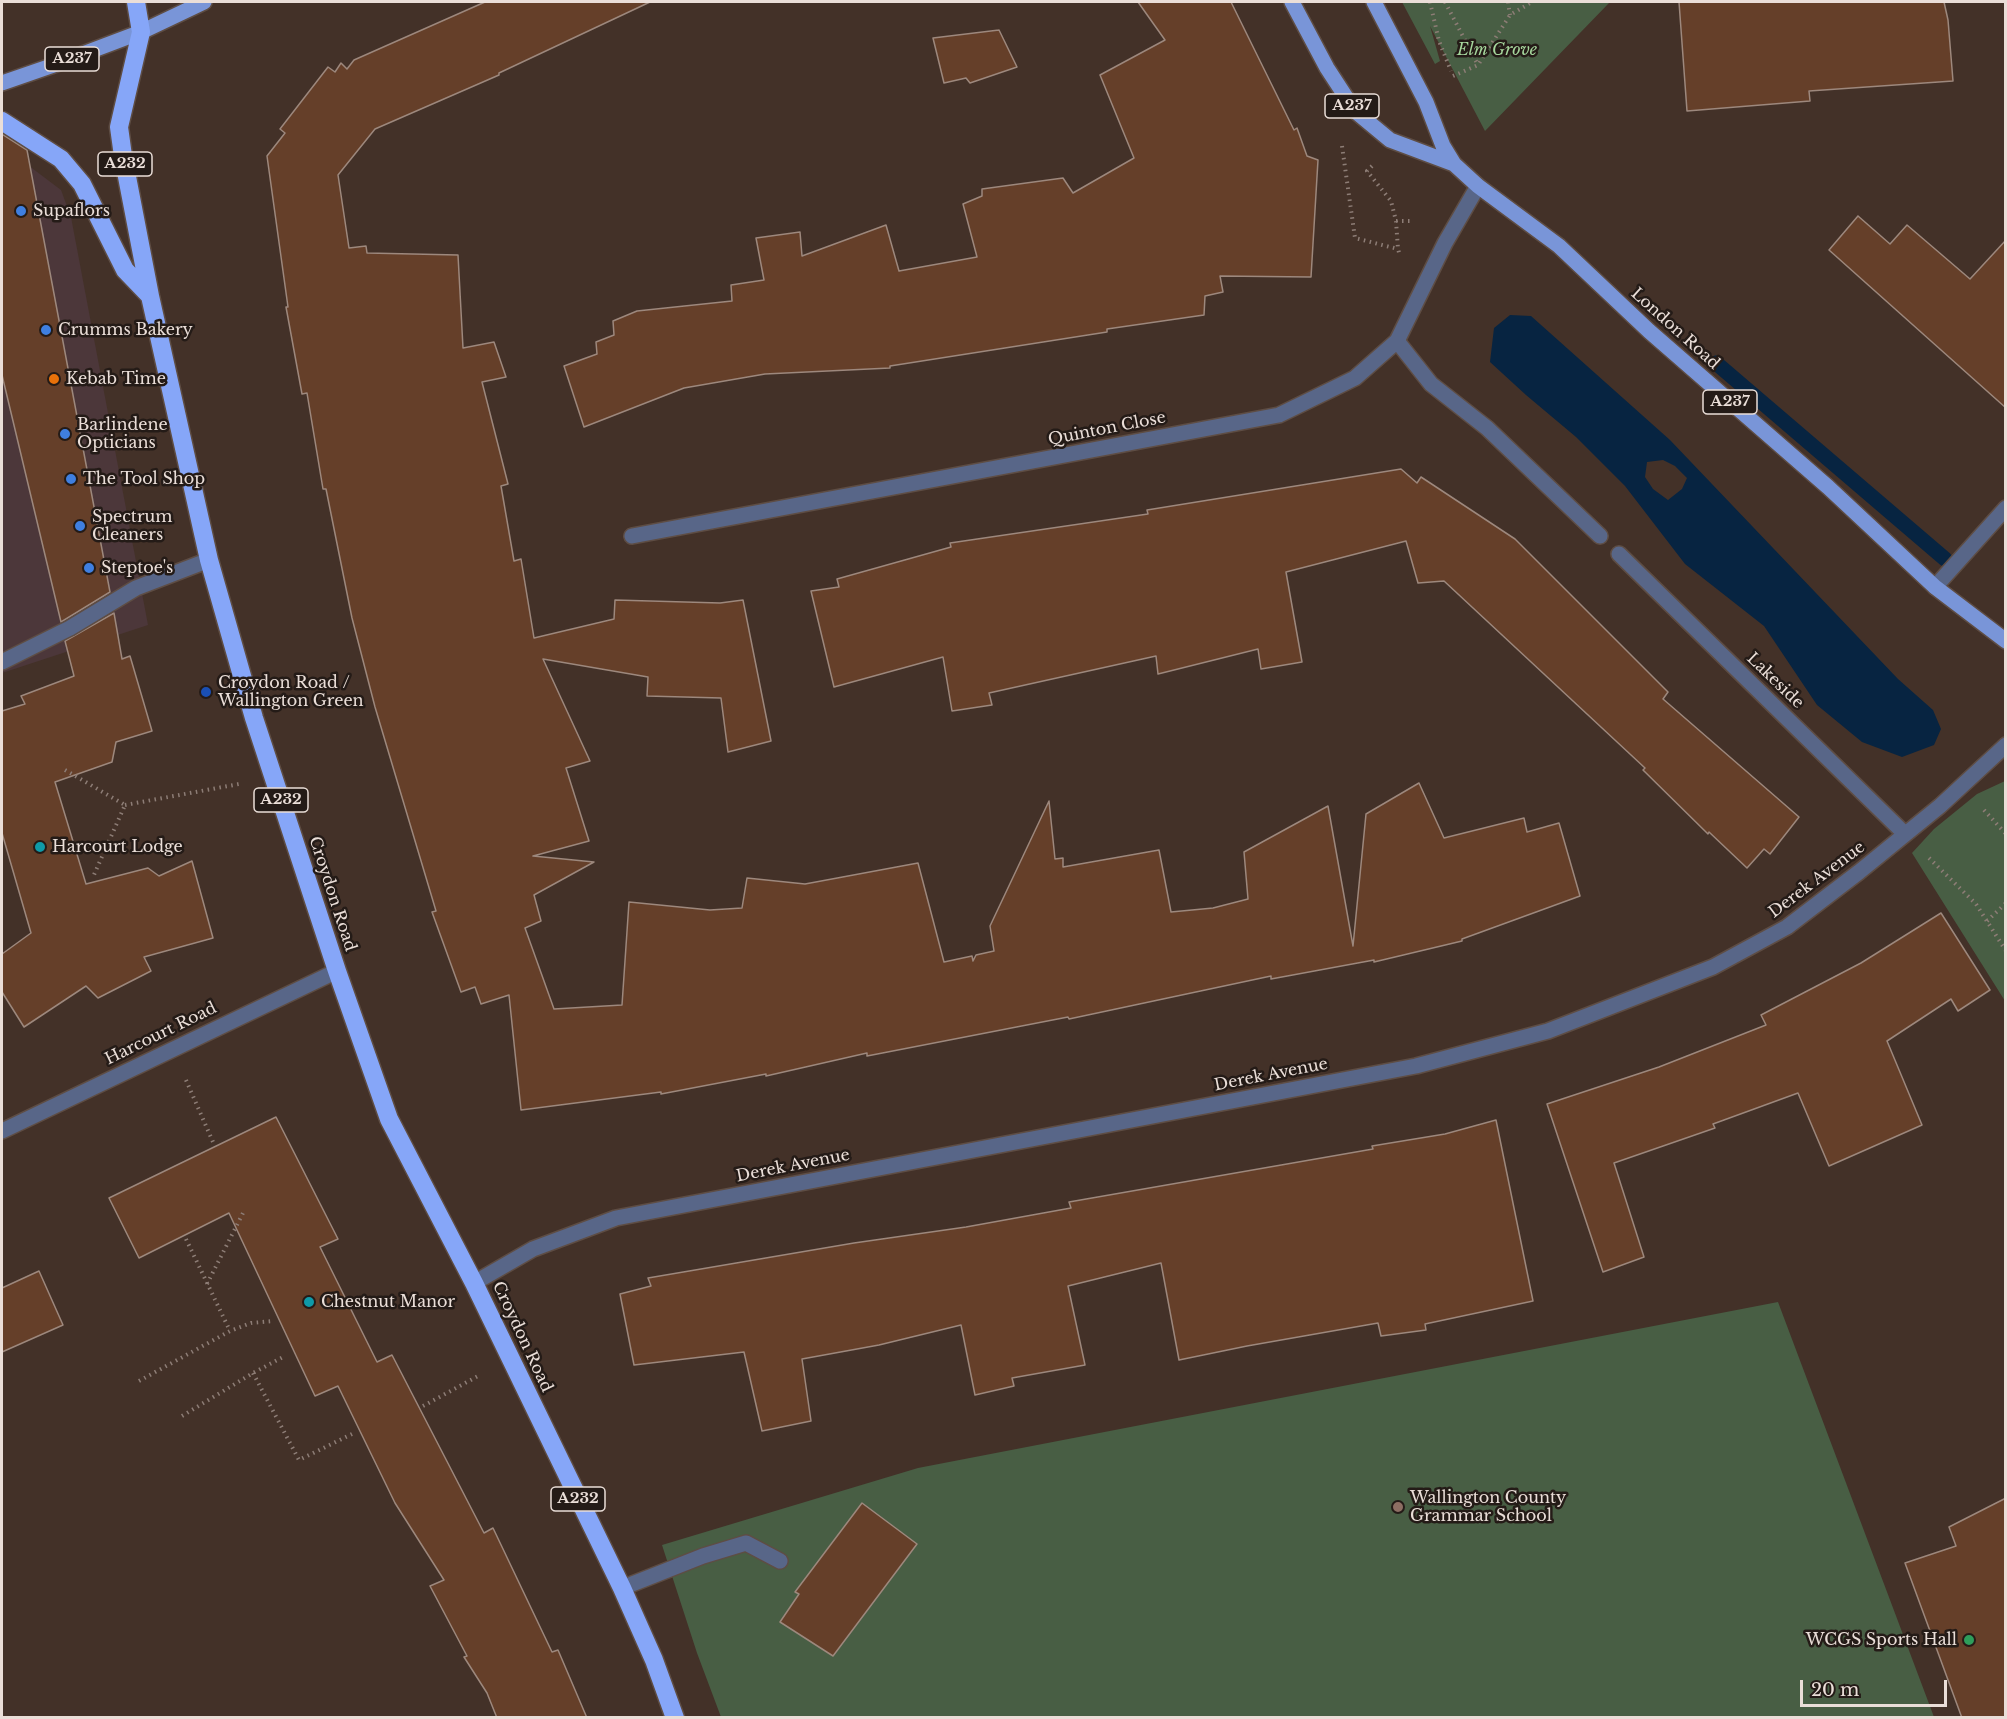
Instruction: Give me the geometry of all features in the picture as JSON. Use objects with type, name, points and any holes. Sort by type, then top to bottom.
[{"type":"highway","name":"A232","points":[[136,2],[141,32]]},
{"type":"highway","name":"Croydon Road","points":[[141,32],[119,127],[150,296],[209,560],[273,778],[389,1119],[474,1283],[622,1588],[654,1660],[675,1718]]},
{"type":"highway","points":[[2,121],[62,159],[82,184],[125,270],[150,296]]},
{"type":"main road","name":"A237","points":[[2,83],[141,32],[204,2]]},
{"type":"main road","name":"London Road","points":[[1292,2],[1327,68],[1355,111],[1390,140],[1454,164]]},
{"type":"main road","name":"London Road","points":[[1374,2],[1426,102],[1443,146],[1454,164],[1478,186],[1558,246],[1649,331],[1828,487],[1935,587],[2006,641]]},
{"type":"street","name":"Quinton Close","points":[[632,536],[1279,415],[1355,378],[1397,341],[1445,243],[1478,186]]},
{"type":"street","points":[[1397,341],[1431,384],[1487,428],[1600,536]]},
{"type":"street","points":[[1935,587],[2006,508]]},
{"type":"street","name":"Lakeside","points":[[1619,554],[1905,834]]},
{"type":"street","points":[[2,662],[70,628],[136,588],[209,560]]},
{"type":"street","name":"Derek Avenue","points":[[474,1283],[533,1249],[616,1218],[1416,1066],[1548,1031],[1713,967],[1787,927],[1940,806],[2006,745]]},
{"type":"street","name":"Harcourt Road","points":[[2,1131],[337,971]]},
{"type":"street","points":[[622,1588],[703,1556],[746,1543],[780,1561]]},
{"type":"path","points":[[1430,2],[1439,41],[1453,76]]},
{"type":"path","points":[[1444,2],[1478,65]]},
{"type":"path","points":[[1508,2],[1510,15]]},
{"type":"path","points":[[1446,80],[1478,65],[1510,15],[1532,2]]},
{"type":"path","points":[[1342,143],[1355,238],[1398,249]]},
{"type":"path","points":[[1373,165],[1368,171],[1391,201]]},
{"type":"path","points":[[1396,221],[1414,221]]},
{"type":"path","points":[[65,770],[125,806],[273,778]]},
{"type":"path","points":[[93,877],[125,806]]},
{"type":"path","points":[[1983,808],[2006,834]]},
{"type":"path","points":[[1905,834],[1976,904],[2006,951]]},
{"type":"path","points":[[1987,921],[2006,903]]},
{"type":"path","points":[[172,1048],[213,1142]]},
{"type":"path","points":[[207,1285],[243,1213]]},
{"type":"path","points":[[186,1239],[230,1331]]},
{"type":"path","points":[[139,1381],[230,1331],[251,1323],[274,1321]]},
{"type":"path","points":[[182,1416],[285,1356]]},
{"type":"path","points":[[423,1406],[510,1359]]},
{"type":"path","points":[[253,1373],[299,1460],[352,1434]]},
{"type":"shaded area","points":[[2,150],[12,153],[61,190],[71,217],[148,625],[2,673]]},
{"type":"green space","name":"Elm Grove","points":[[1402,2],[1610,2],[1485,131],[1430,26],[1440,61],[1435,64]]},
{"type":"green space","points":[[2005,781],[2005,1001],[1912,853],[1934,829],[1977,794]]},
{"type":"green space","name":"Wallington County Grammar School","points":[[1778,1302],[1934,1717],[721,1717],[697,1653],[662,1545],[918,1468]]},
{"type":"water","points":[[1510,315],[1531,316],[1670,440],[1898,679],[1933,710],[1941,729],[1934,745],[1902,757],[1862,742],[1817,705],[1764,626],[1685,564],[1625,486],[1576,437],[1490,362],[1494,328]],"holes":[[[1663,460],[1675,466],[1687,478],[1682,489],[1668,500],[1653,489],[1645,477],[1647,462]]]},
{"type":"building","points":[[485,2],[650,2],[499,73],[499,75],[375,129],[338,175],[349,248],[366,246],[367,253],[458,255],[463,348],[494,342],[506,377],[482,382],[508,484],[501,486],[514,561],[521,559],[534,638],[614,619],[615,600],[720,603],[743,600],[771,741],[728,752],[721,698],[647,696],[648,677],[543,659],[590,761],[566,768],[589,841],[533,856],[594,862],[534,895],[541,921],[525,928],[554,1009],[622,1005],[629,902],[710,910],[742,908],[747,878],[805,884],[918,863],[944,962],[972,956],[973,961],[976,955],[994,951],[990,926],[1049,801],[1055,859],[1063,858],[1063,867],[1159,850],[1171,912],[1213,908],[1248,899],[1244,852],[1328,806],[1353,946],[1366,814],[1419,783],[1444,838],[1524,818],[1527,832],[1559,823],[1580,896],[1462,939],[1462,941],[1374,962],[1374,960],[1271,979],[1271,976],[1069,1019],[1068,1017],[867,1056],[867,1053],[766,1076],[766,1074],[661,1094],[661,1092],[521,1110],[509,995],[481,1004],[475,987],[461,992],[432,912],[436,911],[375,707],[352,618],[326,489],[323,489],[307,393],[302,394],[286,307],[288,307],[267,156],[285,133],[280,129],[328,67],[335,72],[341,63],[347,69],[354,60]]},
{"type":"building","points":[[1138,2],[1231,2],[1294,130],[1297,128],[1307,156],[1318,160],[1311,277],[1220,276],[1223,292],[1205,296],[1204,315],[1107,329],[1107,332],[890,366],[890,368],[765,374],[684,388],[584,427],[564,366],[597,354],[596,342],[614,335],[613,321],[637,311],[732,301],[731,285],[764,280],[756,238],[800,232],[802,256],[886,225],[899,271],[977,257],[963,204],[982,196],[982,189],[1063,178],[1073,193],[1134,158],[1100,75],[1165,40]]},
{"type":"building","points":[[1679,2],[1944,2],[1948,20],[1953,81],[1809,91],[1810,101],[1687,111]]},
{"type":"building","points":[[999,30],[1017,67],[970,83],[966,78],[944,83],[933,38]]},
{"type":"building","points":[[2,134],[27,150],[110,592],[61,622],[2,375]]},
{"type":"building","points":[[1858,216],[1890,244],[1907,225],[1970,279],[2006,240],[2006,408],[1829,250]]},
{"type":"building","points":[[1401,469],[1417,483],[1421,477],[1515,539],[1668,692],[1663,699],[1799,817],[1770,854],[1764,849],[1747,868],[1709,832],[1708,834],[1643,770],[1645,768],[1444,581],[1418,583],[1406,541],[1286,572],[1302,662],[1261,669],[1258,649],[1158,674],[1156,656],[989,693],[992,705],[952,711],[943,657],[834,687],[811,591],[839,587],[837,579],[951,547],[950,543],[1148,514],[1147,510]]},
{"type":"building","name":"Harcourt Lodge","points":[[114,613],[122,659],[130,656],[152,731],[116,742],[112,762],[55,782],[86,884],[148,868],[159,876],[192,861],[213,938],[144,957],[151,971],[98,998],[86,986],[24,1027],[2,992],[2,954],[31,933],[2,833],[2,711],[25,704],[21,696],[74,676],[65,641]]},
{"type":"building","points":[[1941,913],[1990,990],[1958,1011],[1951,999],[1887,1041],[1922,1125],[1829,1166],[1798,1093],[1713,1124],[1715,1128],[1614,1163],[1644,1257],[1603,1272],[1547,1104],[1659,1067],[1766,1025],[1761,1015],[1861,963]]},
{"type":"building","name":"Chestnut Manor","points":[[276,1117],[338,1239],[320,1247],[377,1362],[392,1355],[484,1533],[493,1528],[552,1652],[558,1650],[587,1718],[497,1718],[487,1693],[464,1657],[467,1656],[430,1586],[444,1580],[395,1503],[338,1386],[315,1396],[229,1213],[139,1258],[109,1198]]},
{"type":"building","points":[[1496,1120],[1533,1301],[1425,1324],[1426,1330],[1381,1336],[1378,1323],[1179,1360],[1161,1263],[1068,1286],[1085,1365],[1012,1378],[1014,1386],[975,1395],[961,1325],[879,1345],[802,1359],[811,1421],[762,1431],[744,1352],[634,1365],[620,1294],[651,1286],[648,1278],[1071,1208],[1069,1202],[1373,1149],[1372,1146],[1445,1134]]},
{"type":"building","points":[[39,1271],[63,1325],[2,1352],[2,1288]]},
{"type":"building","name":"WCGS Sports Hall","points":[[2006,1498],[2006,1718],[1962,1718],[1905,1563],[1956,1546],[1949,1527]]},
{"type":"building","points":[[862,1503],[917,1544],[833,1656],[780,1622],[799,1594],[795,1592]]},
{"type":"waterway","points":[[1716,363],[1945,559]]},
{"type":"place","name":"Supaflors","points":[[21,211]]},
{"type":"place","name":"Crumms Bakery","points":[[46,330]]},
{"type":"place","name":"Kebab Time","points":[[54,379]]},
{"type":"place","name":"Barlindene Opticians","points":[[65,434]]},
{"type":"place","name":"The Tool Shop","points":[[71,479]]},
{"type":"place","name":"Spectrum Cleaners","points":[[80,526]]},
{"type":"place","name":"Steptoe's","points":[[89,568]]},
{"type":"place","name":"Croydon Road / Wallington Green","points":[[206,692]]},
{"type":"place","name":"Harcourt Lodge","points":[[40,847]]},
{"type":"place","name":"Chestnut Manor","points":[[309,1302]]},
{"type":"place","name":"Wallington County Grammar School","points":[[1398,1507]]},
{"type":"place","name":"WCGS Sports Hall","points":[[1969,1640]]}]
